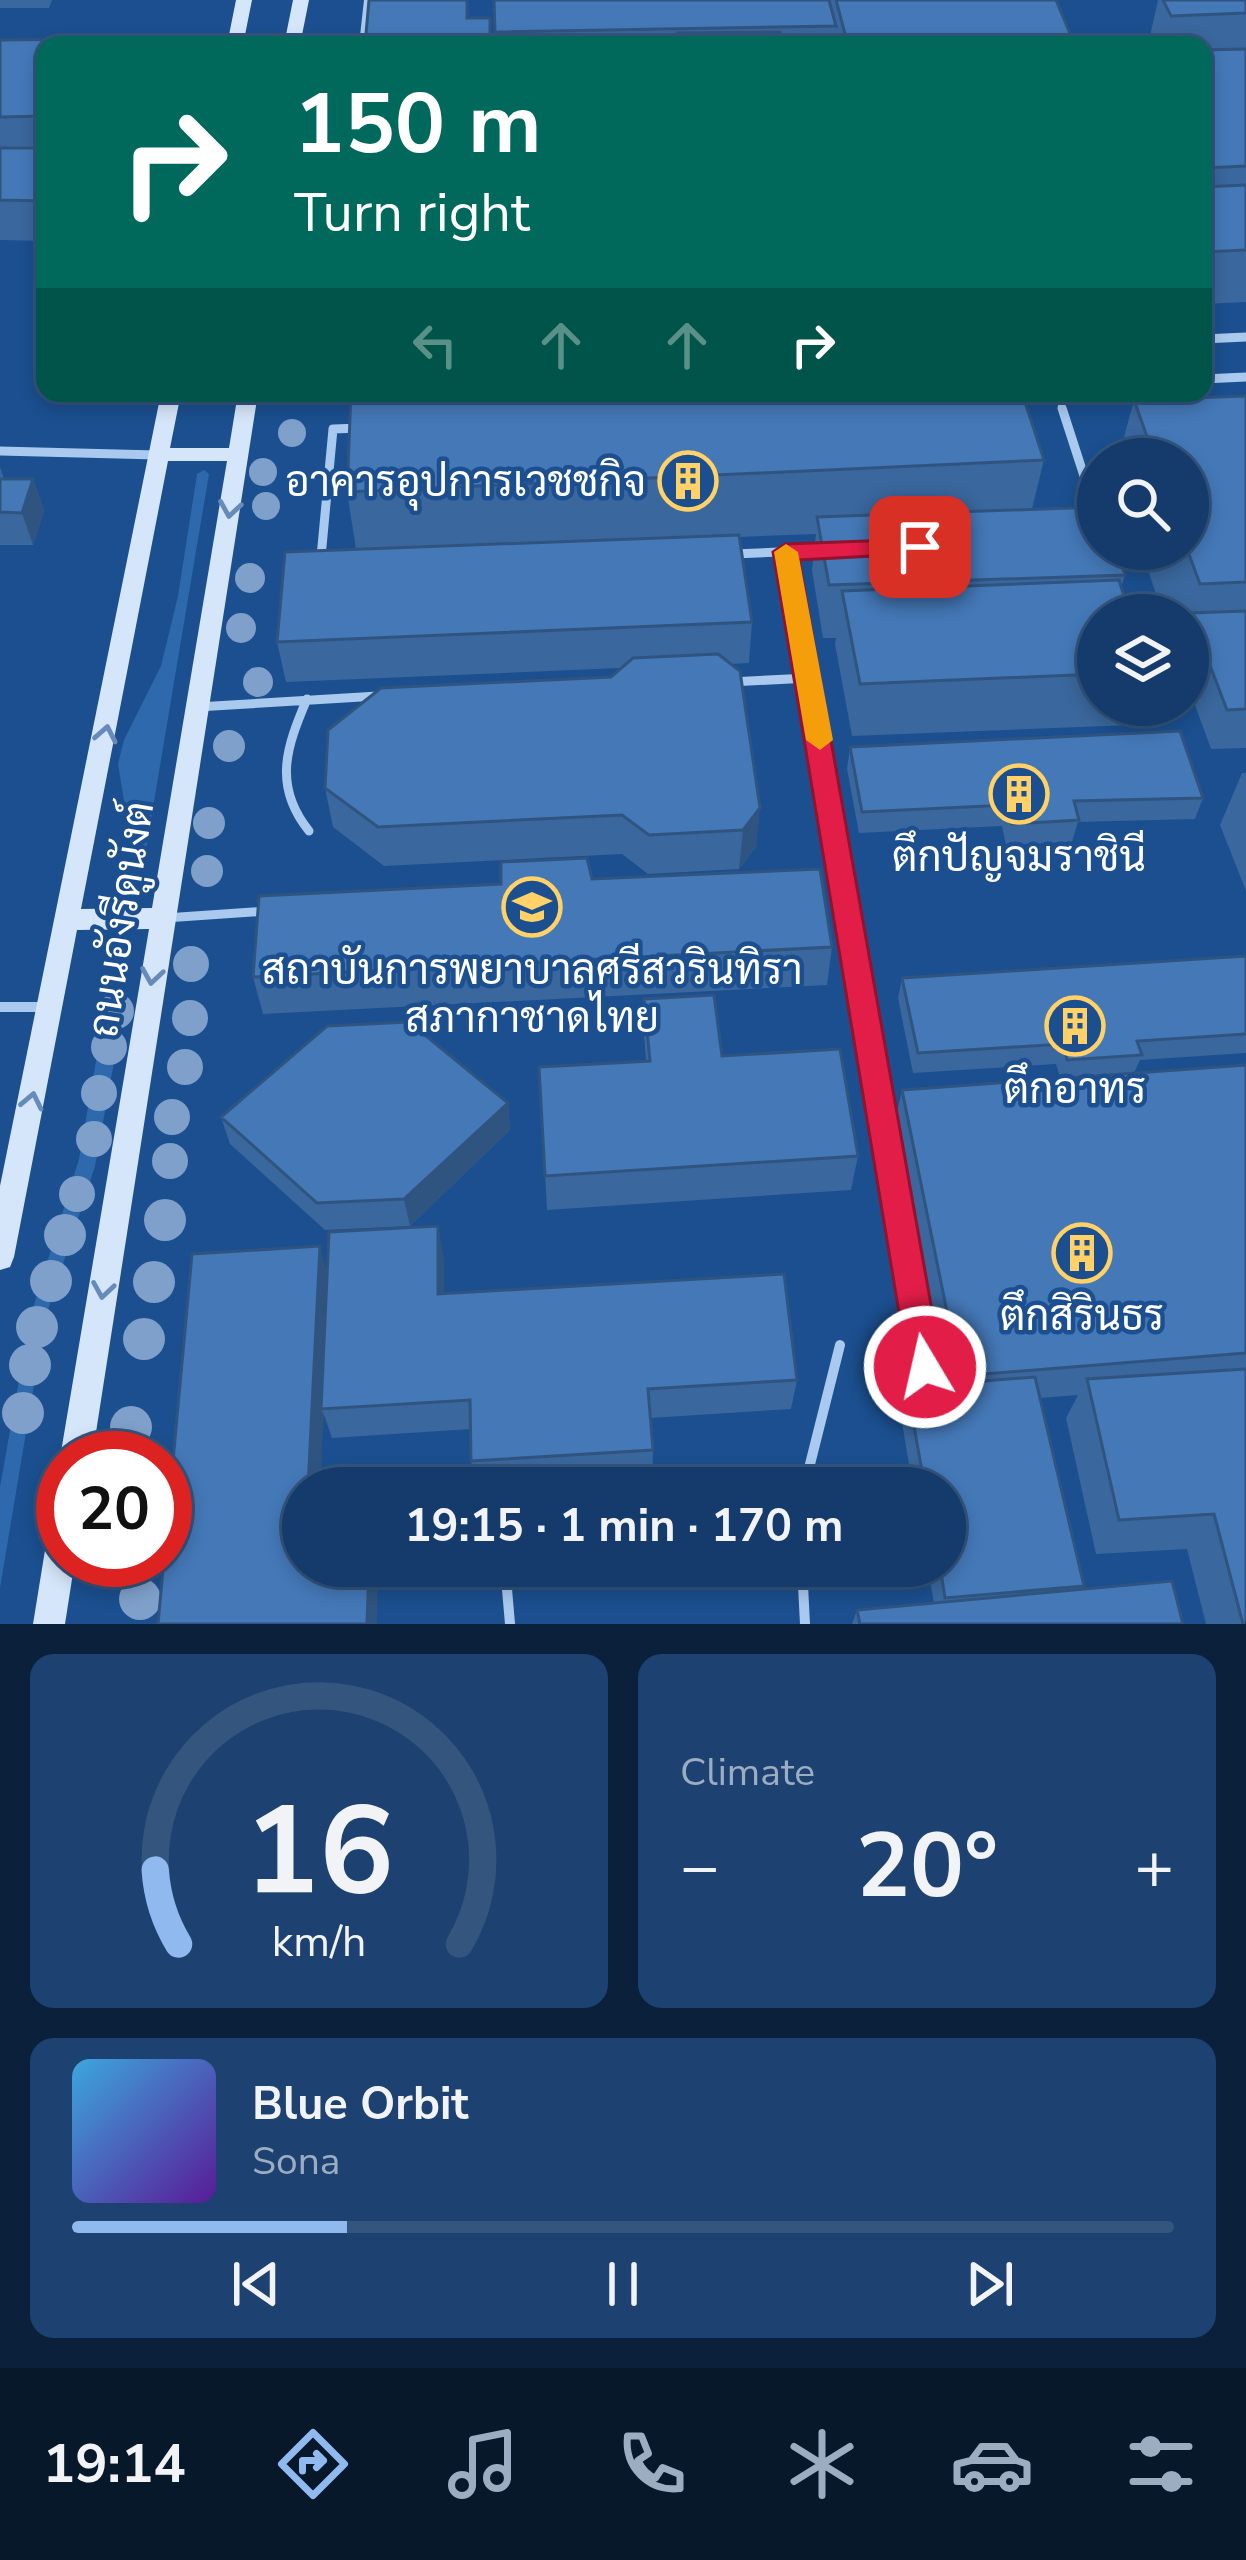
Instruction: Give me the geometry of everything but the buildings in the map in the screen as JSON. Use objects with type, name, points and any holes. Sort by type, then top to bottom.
[{"type":"main road","points":[[237,36],[244,0]]},
{"type":"main road","points":[[294,36],[301,0]]},
{"type":"main road","name":"ถนนอังรีดูนังต์","points":[[0,1257],[170,402]]},
{"type":"main road","name":"ถนนอังรีดูนังต์","points":[[80,1431],[247,402]]},
{"type":"main road","points":[[161,455],[239,454]]},
{"type":"main road","points":[[68,920],[162,918]]},
{"type":"main road","points":[[49,1624],[55,1587]]},
{"type":"street","points":[[1212,339],[1246,337]]},
{"type":"street","points":[[1212,379],[1246,377]]},
{"type":"lane","points":[[363,36],[367,0]]},
{"type":"lane","points":[[1060,402],[1077,454]]},
{"type":"lane","points":[[320,568],[333,429],[380,427]]},
{"type":"lane","points":[[0,451],[161,455]]},
{"type":"lane","points":[[716,554],[830,550]]},
{"type":"lane","points":[[785,552],[925,1367]]},
{"type":"lane","points":[[713,682],[809,678]]},
{"type":"lane","points":[[197,707],[402,695]]},
{"type":"lane","points":[[307,699],[283,775],[287,807],[309,831]]},
{"type":"lane","points":[[819,876],[842,874]]},
{"type":"lane","points":[[162,918],[285,910]]},
{"type":"lane","points":[[0,1007],[51,1007]]},
{"type":"lane","points":[[809,1467],[839,1345]]},
{"type":"lane","points":[[507,1587],[510,1624]]},
{"type":"lane","points":[[803,1587],[805,1624]]},
{"type":"shaded area","points":[[204,470],[209,474],[143,867],[134,862],[118,764],[124,740],[161,666],[178,596],[197,474]]},
{"type":"shaded area","points":[[121,993],[126,997],[95,1166],[45,1319],[0,1588],[0,1487],[30,1318],[79,1159],[107,998]]},
{"type":"slow traffic","points":[[786,552],[820,740]]},
{"type":"place","name":"อาคารอุปการเวชชกิจ","points":[[688,481]]},
{"type":"place","name":"ตึกปัญจมราชินี","points":[[1019,794]]},
{"type":"place","name":"สถาบันการพยาบาลศรีสวรินทิรา สภากาชาดไทย","points":[[532,907]]},
{"type":"place","name":"ตึกอาทร","points":[[1075,1026]]},
{"type":"place","name":"ตึกสิรินธร","points":[[1082,1253]]},
{"type":"route","points":[[920,547],[785,552],[925,1367]]}]
